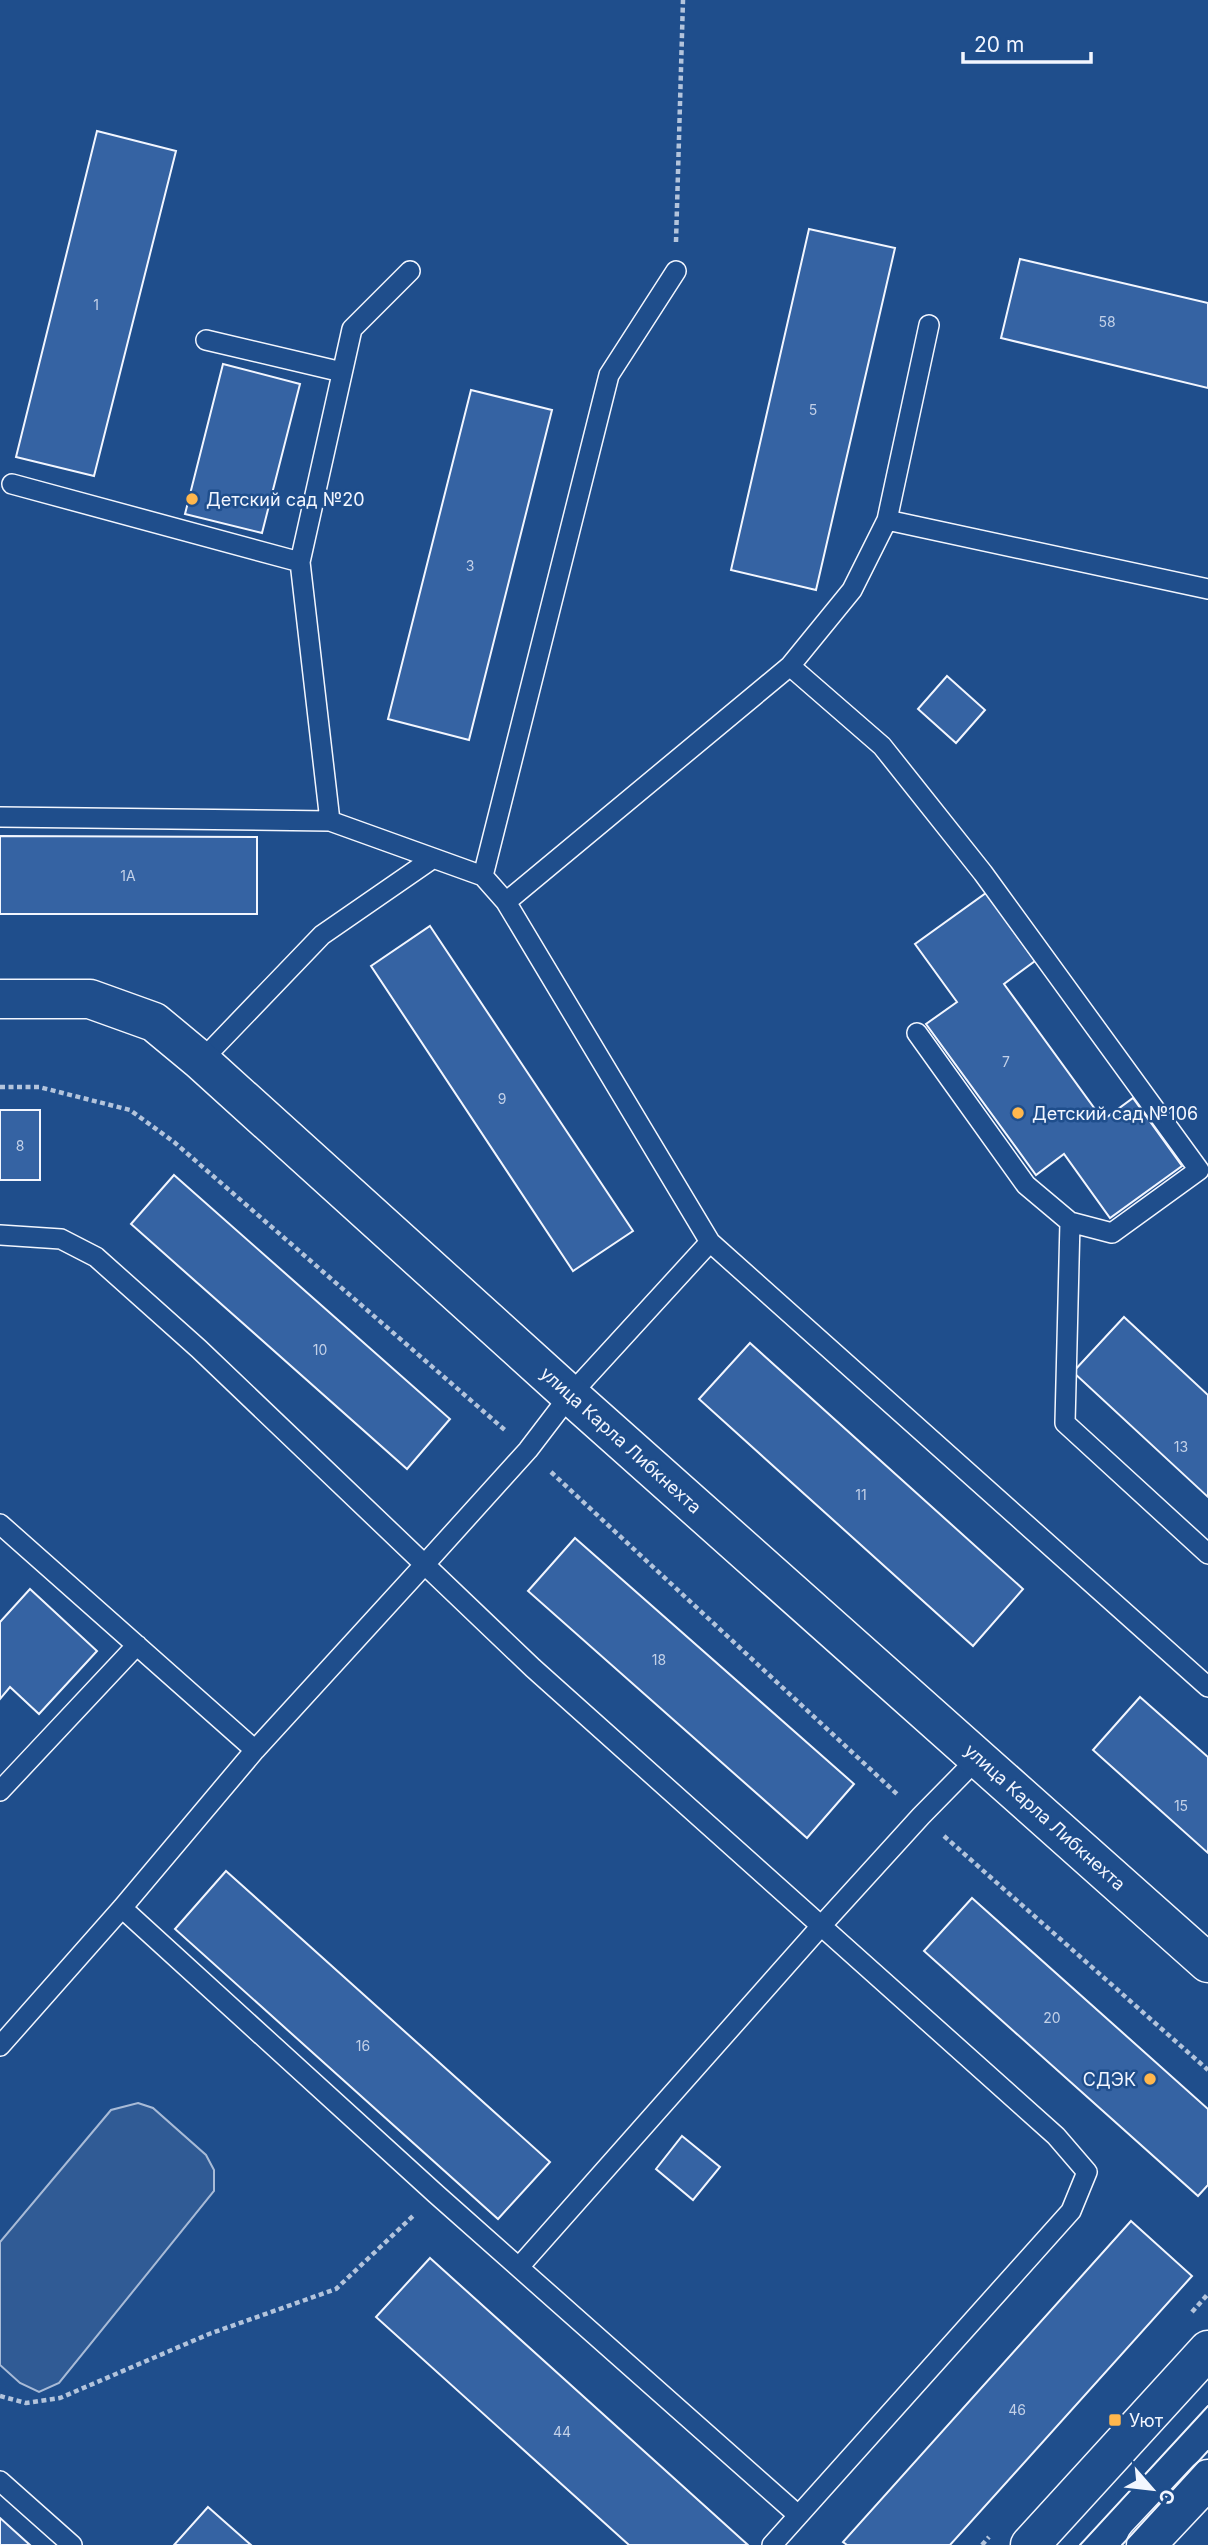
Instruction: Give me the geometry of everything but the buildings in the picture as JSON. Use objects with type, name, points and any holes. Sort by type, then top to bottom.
[{"type":"street","name":"улица Карла Либкнехта","points":[[0,999],[90,999],[154,1022],[201,1061],[570,1395],[1208,1963]]},
{"type":"street","points":[[1030,2545],[1208,2350]]},
{"type":"street","points":[[1146,2545],[1208,2479]]},
{"type":"lane","points":[[330,821],[299,562],[352,329],[410,271]]},
{"type":"lane","points":[[483,876],[609,375],[676,271]]},
{"type":"lane","points":[[506,902],[789,666],[852,590],[887,520],[929,325]]},
{"type":"lane","points":[[206,340],[342,372]]},
{"type":"lane","points":[[12,484],[299,562]]},
{"type":"lane","points":[[887,520],[1208,589]]},
{"type":"lane","points":[[789,666],[882,746],[983,873],[1199,1170],[1112,1233],[1070,1222],[1026,1185],[917,1033]]},
{"type":"lane","points":[[0,817],[330,821],[483,876],[506,902],[710,1242],[1208,1687]]},
{"type":"lane","points":[[201,1061],[322,935],[432,859]]},
{"type":"lane","points":[[1070,1222],[1065,1423],[1208,1554]]},
{"type":"lane","points":[[0,1235],[61,1239],[96,1257],[199,1349],[533,1668],[1056,2136],[1087,2172],[1071,2211],[772,2545]]},
{"type":"lane","points":[[0,2046],[122,1908],[255,1750],[528,1450],[570,1395],[710,1242]]},
{"type":"lane","points":[[0,1524],[255,1750]]},
{"type":"lane","points":[[0,1791],[137,1645]]},
{"type":"lane","points":[[519,2267],[821,1926],[978,1758]]},
{"type":"lane","points":[[122,1908],[436,2194],[798,2515]]},
{"type":"lane","points":[[0,2481],[72,2545]]},
{"type":"path","points":[[676,271],[683,0]]},
{"type":"path","points":[[0,1087],[39,1087],[130,1110],[184,1151],[528,1450],[921,1816],[1208,2070]]},
{"type":"path","points":[[0,2396],[26,2403],[61,2398],[209,2334],[336,2289],[436,2194]]},
{"type":"shaded area","points":[[138,2103],[153,2108],[206,2155],[214,2170],[214,2191],[59,2383],[39,2392],[20,2383],[0,2365],[0,2242],[111,2110]]},
{"type":"tram line","points":[[1080,2545],[1208,2406]]},
{"type":"tram line","points":[[1122,2545],[1208,2451]]},
{"type":"place","name":"Детский сад №20","points":[[192,499]]},
{"type":"place","name":"Детский сад №106","points":[[1018,1113]]},
{"type":"place","name":"СДЭК","points":[[1150,2079]]},
{"type":"place","name":"Уют","points":[[1115,2420]]}]
